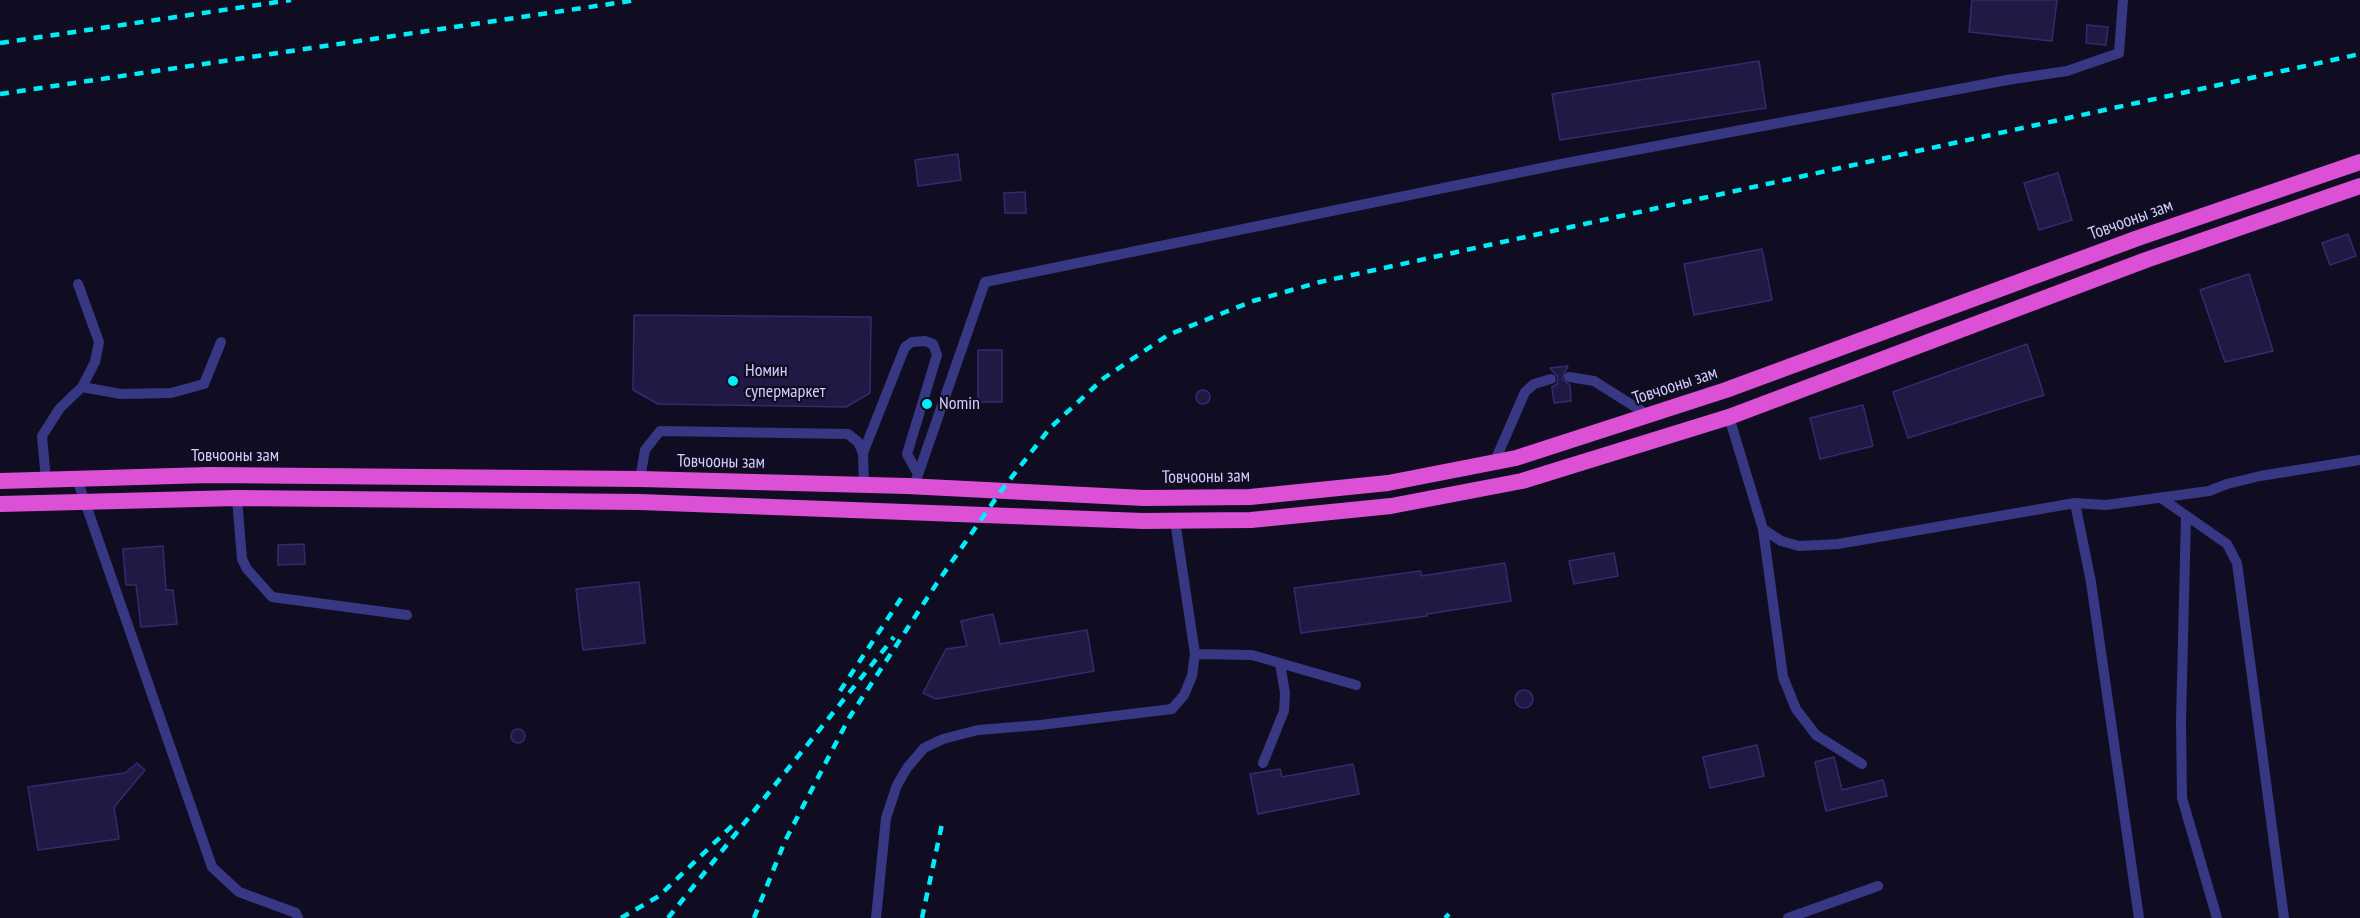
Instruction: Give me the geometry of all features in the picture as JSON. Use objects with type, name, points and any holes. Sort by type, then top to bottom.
[{"type":"highway","name":"Товчооны зам","points":[[0,481],[313,475],[640,479],[864,485],[916,480],[1144,498],[1250,497],[1388,483],[1516,458],[1737,386],[2138,238],[2360,162]]},
{"type":"highway","points":[[0,504],[237,498],[640,502],[1175,521],[1251,520],[1413,502],[1522,481],[1729,417],[2146,260],[2360,186]]},
{"type":"lane","points":[[916,480],[986,282],[1573,162],[2007,80],[2067,71],[2119,53],[2123,0]]},
{"type":"lane","points":[[46,480],[42,436],[60,408],[82,387],[95,362],[99,342],[78,284]]},
{"type":"lane","points":[[863,453],[905,347],[912,342],[925,341],[933,345],[937,355],[907,454],[916,480]]},
{"type":"lane","points":[[82,387],[121,394],[171,393],[204,384],[221,342]]},
{"type":"lane","points":[[1569,377],[1594,381],[1648,415]]},
{"type":"lane","points":[[1494,463],[1525,392],[1534,384],[1551,379]]},
{"type":"lane","points":[[1729,417],[1763,529],[1783,677],[1796,709],[1816,735],[1862,764]]},
{"type":"lane","points":[[640,479],[645,450],[660,431],[848,434],[858,442],[863,453],[864,485]]},
{"type":"lane","points":[[1763,529],[1781,541],[1799,546],[1838,544],[2075,503],[2106,504],[2209,491],[2260,476],[2360,460]]},
{"type":"lane","points":[[77,479],[212,867],[239,892],[296,913],[298,918]]},
{"type":"lane","points":[[237,498],[242,559],[247,569],[272,597],[407,615]]},
{"type":"lane","points":[[2161,498],[2227,544],[2237,563],[2284,918]]},
{"type":"lane","points":[[2075,503],[2093,593],[2139,918]]},
{"type":"lane","points":[[2186,516],[2181,697],[2182,798],[2217,918]]},
{"type":"lane","points":[[876,918],[886,818],[897,785],[907,768],[924,748],[943,739],[978,730],[1173,709],[1184,695],[1192,676],[1195,654],[1175,521]]},
{"type":"lane","points":[[1195,654],[1235,653],[1280,663],[1356,685]]},
{"type":"lane","points":[[1263,763],[1284,711],[1285,693],[1280,663]]},
{"type":"lane","points":[[1788,918],[1878,886]]},
{"type":"building","points":[[1972,0],[2057,0],[2052,41],[1969,32]]},
{"type":"building","points":[[2087,25],[2108,27],[2106,45],[2086,43]]},
{"type":"building","points":[[1759,61],[1766,108],[1560,140],[1552,94]]},
{"type":"building","points":[[958,154],[961,180],[918,186],[915,160]]},
{"type":"building","points":[[2058,173],[2072,220],[2039,230],[2024,183]]},
{"type":"building","points":[[1025,192],[1026,213],[1005,213],[1004,193]]},
{"type":"building","points":[[2348,234],[2356,256],[2330,265],[2322,243]]},
{"type":"building","points":[[1762,249],[1772,300],[1694,315],[1684,264]]},
{"type":"building","points":[[2249,274],[2273,351],[2225,362],[2200,290]]},
{"type":"building","points":[[634,315],[871,317],[870,393],[846,407],[658,404],[633,390]]},
{"type":"building","points":[[2027,344],[2044,395],[1908,438],[1893,392]]},
{"type":"building","points":[[978,350],[1002,350],[1002,402],[978,402]]},
{"type":"building","points":[[1568,366],[1562,379],[1570,385],[1571,401],[1554,403],[1552,387],[1557,384],[1558,377],[1550,368]]},
{"type":"building","points":[[1200,390],[1206,390],[1210,397],[1206,404],[1200,404],[1196,400],[1196,394]]},
{"type":"building","points":[[1863,405],[1873,446],[1820,459],[1810,418]]},
{"type":"building","points":[[304,544],[305,564],[278,565],[278,545]]},
{"type":"building","points":[[163,546],[166,590],[173,590],[177,624],[141,627],[136,585],[126,585],[123,549]]},
{"type":"building","points":[[1614,553],[1618,576],[1574,584],[1569,561]]},
{"type":"building","points":[[1505,563],[1511,601],[1427,614],[1427,616],[1301,633],[1294,588],[1421,571],[1421,576]]},
{"type":"building","points":[[639,582],[645,643],[583,650],[576,589]]},
{"type":"building","points":[[993,614],[1000,644],[1087,630],[1094,671],[936,699],[923,693],[946,649],[967,646],[961,621]]},
{"type":"building","points":[[1524,690],[1530,693],[1533,699],[1530,705],[1524,708],[1518,705],[1515,699],[1518,693]]},
{"type":"building","points":[[518,729],[523,731],[525,736],[523,741],[518,743],[513,741],[511,736],[513,731]]},
{"type":"building","points":[[1757,745],[1764,776],[1710,788],[1703,757]]},
{"type":"building","points":[[1834,757],[1842,790],[1883,780],[1887,796],[1826,811],[1815,762]]},
{"type":"building","points":[[137,763],[145,770],[114,807],[119,839],[38,850],[28,787],[125,773]]},
{"type":"building","points":[[1353,764],[1359,794],[1258,814],[1250,774],[1280,769],[1282,777]]},
{"type":"railway","points":[[0,43],[291,0]]},
{"type":"railway","points":[[0,94],[637,0]]},
{"type":"railway","points":[[754,918],[785,841],[849,718],[937,583],[1001,491],[1050,428],[1104,378],[1168,335],[1253,301],[1320,282],[2360,54]]},
{"type":"railway","points":[[840,691],[904,594]]},
{"type":"railway","points":[[668,918],[894,637]]},
{"type":"railway","points":[[621,918],[659,896],[734,824]]},
{"type":"railway","points":[[922,918],[942,824]]},
{"type":"railway","points":[[1445,918],[1449,914]]},
{"type":"place","name":"Номин супермаркет","points":[[733,381]]},
{"type":"place","name":"Nomin","points":[[927,404]]}]
